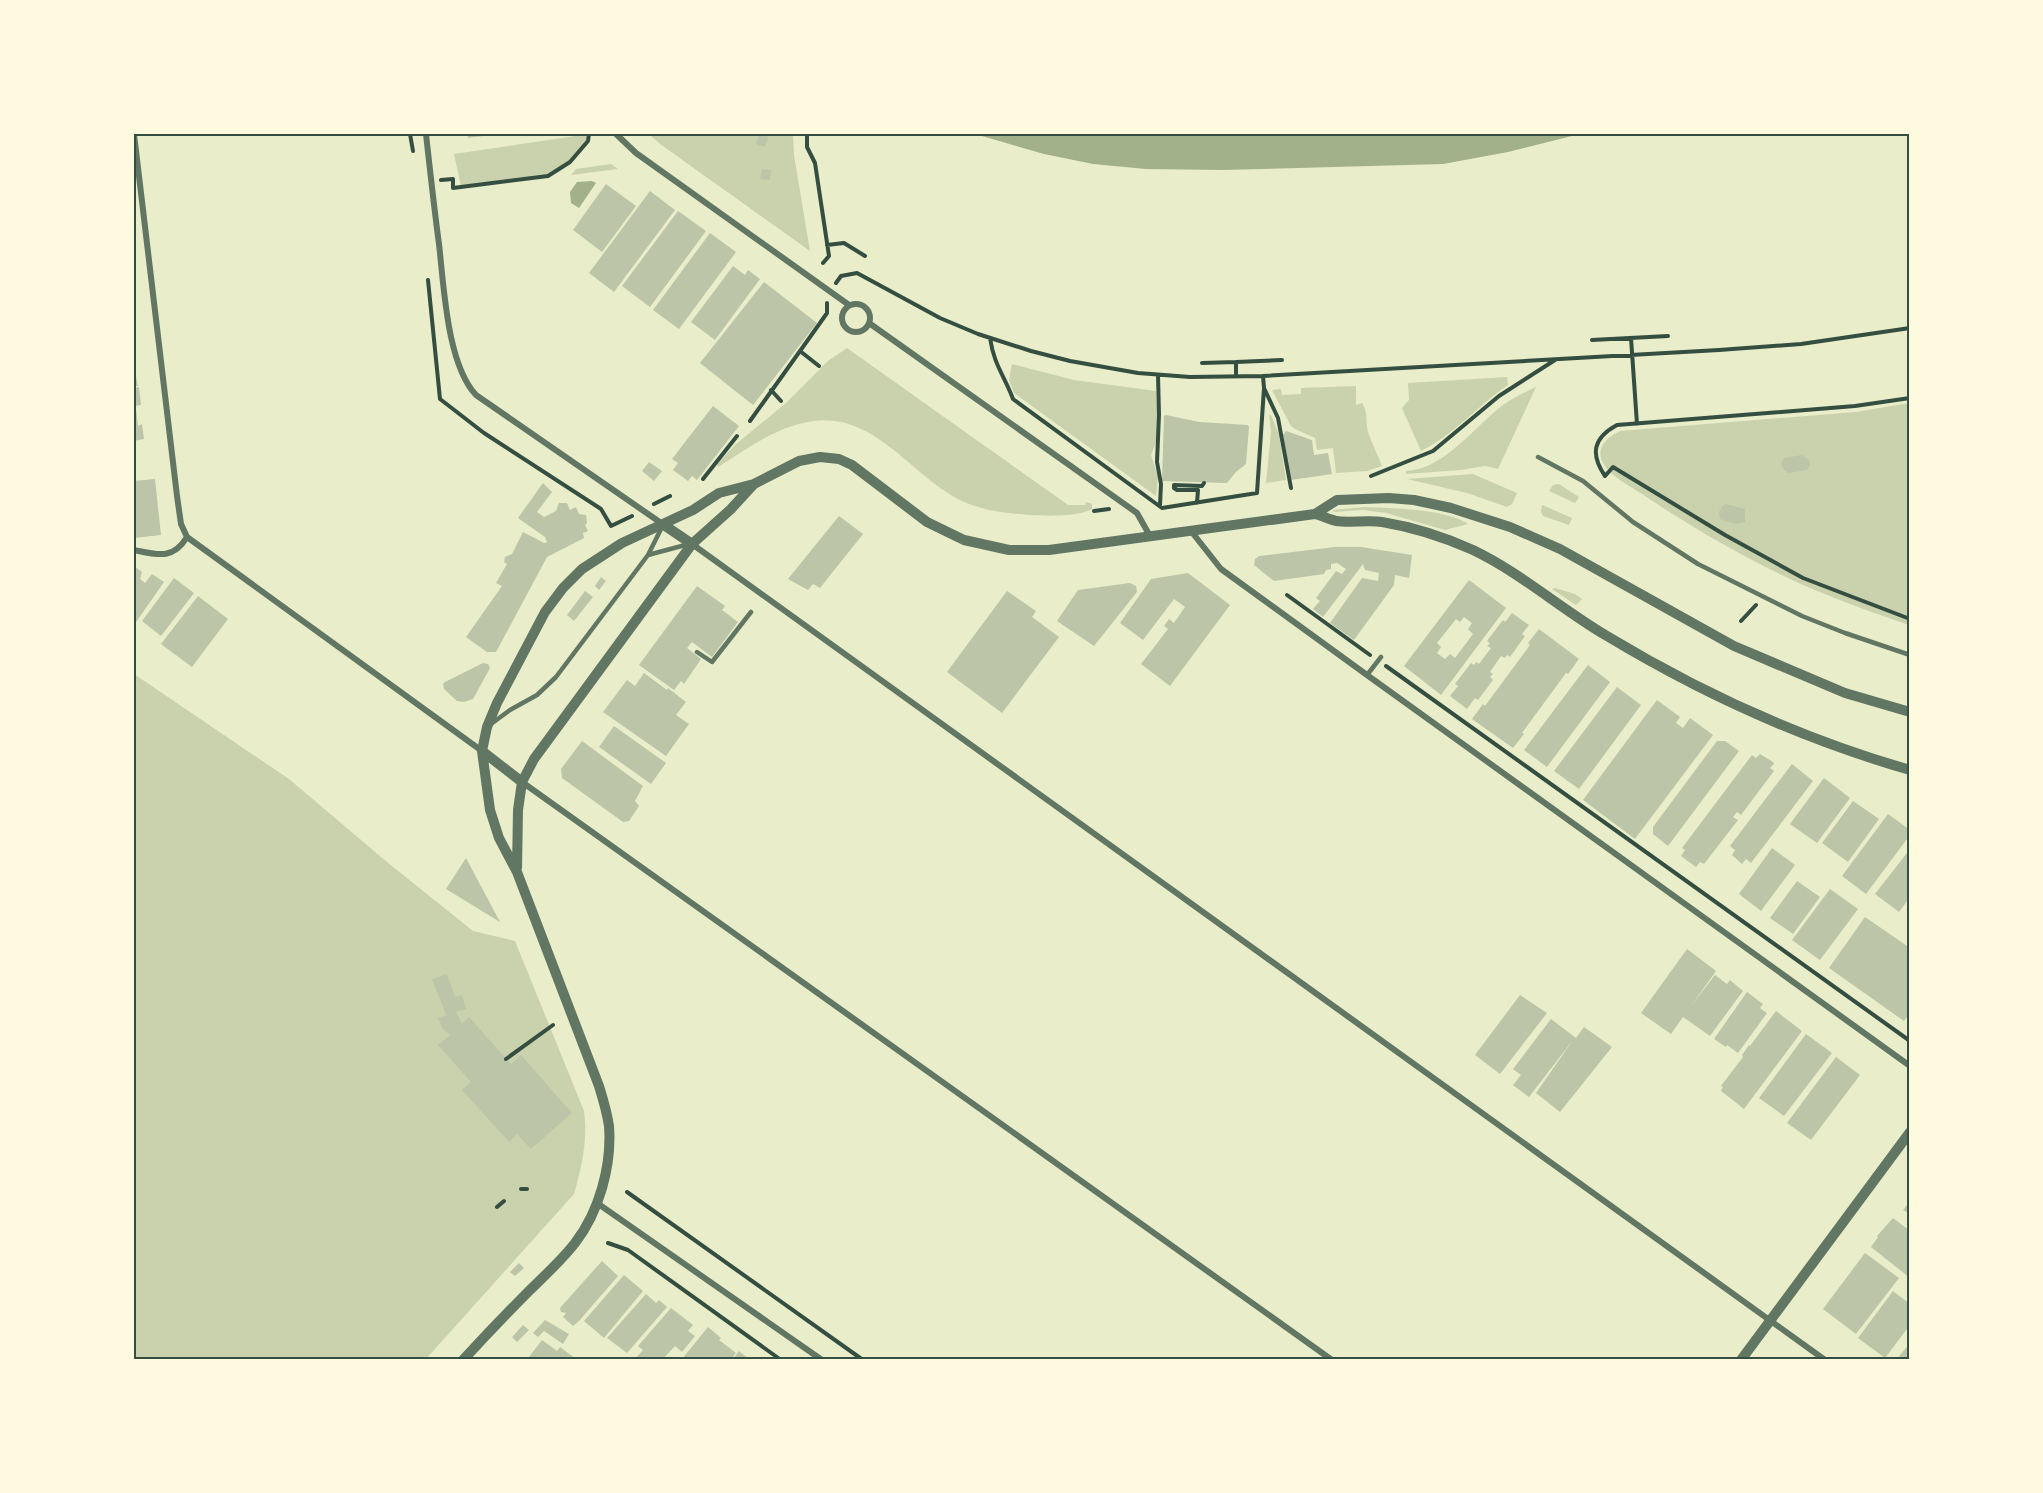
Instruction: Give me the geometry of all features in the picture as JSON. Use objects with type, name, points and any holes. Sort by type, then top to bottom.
[{"type":"street","points":[[134,134],[176,486],[182,524],[187,537],[522,782],[1332,1359]]},
{"type":"street","points":[[426,134],[447,316],[464,378],[476,395],[692,544],[1825,1359]]},
{"type":"street","points":[[616,134],[636,153],[849,305]]},
{"type":"street","points":[[859,303],[870,313],[869,323],[864,330],[856,332],[844,327],[841,315],[849,305],[859,303]]},
{"type":"street","points":[[869,323],[1137,513],[1150,536]]},
{"type":"street","points":[[463,1359],[573,1245],[590,1219],[597,1203],[603,1184],[609,1146],[606,1108],[599,1086],[517,872],[499,838],[490,810],[482,751],[487,727],[531,637],[545,612],[563,588],[582,569],[603,554],[693,510],[719,493],[754,484],[799,461],[828,457],[852,465],[927,522],[947,532],[979,544],[1028,551],[1315,513],[1337,501],[1361,498],[1414,500],[1451,508],[1510,527],[1560,549],[1734,646],[1845,693],[1910,712]]},
{"type":"street","points":[[517,872],[517,819],[522,782],[547,739],[692,544],[731,509],[754,484]]},
{"type":"street","points":[[1315,513],[1338,521],[1381,522],[1411,528],[1441,537],[1474,551],[1506,568],[1614,641],[1663,670],[1722,700],[1796,733],[1910,770]]},
{"type":"street","points":[[1190,531],[1221,569],[1910,1066]]},
{"type":"street","points":[[134,550],[153,554],[169,554],[180,548],[187,537]]},
{"type":"street","points":[[1741,1359],[1910,1132]]},
{"type":"street","points":[[597,1203],[822,1359]]},
{"type":"lane","points":[[1538,457],[1583,481],[1633,522],[1698,564],[1802,616],[1910,655]]},
{"type":"lane","points":[[487,727],[510,710],[537,695],[556,677],[648,555],[664,525]]},
{"type":"lane","points":[[648,555],[692,544]]},
{"type":"lane","points":[[698,652],[712,662],[751,612]]},
{"type":"lane","points":[[1367,675],[1379,658]]},
{"type":"path","points":[[410,134],[414,155]]},
{"type":"path","points":[[431,180],[453,179],[453,188],[548,176],[570,162],[588,141],[589,134]]},
{"type":"path","points":[[807,134],[807,147],[815,163],[829,256],[823,263]]},
{"type":"path","points":[[827,245],[844,243],[865,256]]},
{"type":"path","points":[[750,421],[827,313],[826,299],[830,291],[841,276],[857,273],[940,318],[1031,351],[1070,361],[1138,373],[1190,377],[1556,360],[1801,344],[1910,328]]},
{"type":"path","points":[[428,278],[440,399],[484,433],[601,509],[611,526],[670,496]]},
{"type":"path","points":[[1592,340],[1668,336]]},
{"type":"path","points":[[990,338],[997,368],[1011,390],[1013,399],[1160,506],[1167,507],[1257,493],[1263,375]]},
{"type":"path","points":[[1631,338],[1637,424]]},
{"type":"path","points":[[800,351],[819,366]]},
{"type":"path","points":[[1202,363],[1282,360]]},
{"type":"path","points":[[1371,476],[1433,451],[1499,396],[1556,360]]},
{"type":"path","points":[[1236,362],[1236,376]]},
{"type":"path","points":[[1158,375],[1157,465],[1161,484],[1160,506]]},
{"type":"path","points":[[1264,388],[1278,418],[1291,488]]},
{"type":"path","points":[[771,390],[781,400]]},
{"type":"path","points":[[1910,398],[1855,406],[1617,425],[1601,437],[1596,455],[1598,465],[1605,476],[1613,467],[1725,535],[1803,578],[1910,619]]},
{"type":"path","points":[[703,479],[737,436]]},
{"type":"path","points":[[1197,503],[1198,490],[1177,490],[1174,485],[1202,486],[1204,483]]},
{"type":"path","points":[[1287,595],[1379,658],[1910,1041]]},
{"type":"path","points":[[1741,621],[1747,615]]},
{"type":"path","points":[[506,1059],[553,1024]]},
{"type":"path","points":[[521,1189],[527,1188]]},
{"type":"path","points":[[627,1192],[863,1359]]},
{"type":"path","points":[[497,1207],[504,1201]]},
{"type":"path","points":[[608,1243],[628,1250],[782,1359]]},
{"type":"shaded area","points":[[589,134],[588,141],[570,162],[548,176],[461,186],[454,154]]},
{"type":"shaded area","points":[[649,134],[793,134],[794,155],[810,251],[660,144]]},
{"type":"shaded area","points":[[975,134],[1580,134],[1508,152],[1443,164],[1222,170],[1146,169],[1093,164],[1044,154]]},
{"type":"shaded area","points":[[611,164],[618,169],[571,175],[576,169]]},
{"type":"shaded area","points":[[577,182],[596,183],[579,208],[571,203],[570,192]]},
{"type":"shaded area","points":[[847,348],[1068,505],[1085,505],[1086,502],[1092,504],[1092,509],[1070,515],[1052,516],[995,511],[978,507],[943,490],[872,435],[853,425],[831,421],[808,422],[784,429],[761,440],[718,467],[717,464],[735,445],[786,403],[828,361]]},
{"type":"shaded area","points":[[1012,364],[1074,380],[1156,391],[1157,439],[1151,455],[1158,477],[1156,496],[1014,393],[1009,380]]},
{"type":"shaded area","points":[[1507,377],[1508,385],[1455,429],[1421,451],[1402,408],[1409,400],[1408,383]]},
{"type":"shaded area","points":[[1356,386],[1356,405],[1362,403],[1364,407],[1368,432],[1382,466],[1367,471],[1336,473],[1333,448],[1317,450],[1315,438],[1291,426],[1272,390],[1281,389],[1282,395],[1301,394],[1301,388]]},
{"type":"shaded area","points":[[1536,387],[1498,469],[1485,466],[1406,474],[1406,471],[1432,464],[1444,456],[1503,405]]},
{"type":"shaded area","points":[[1909,403],[1909,625],[1803,585],[1732,549],[1686,523],[1621,481],[1606,468],[1600,453],[1601,448],[1611,436],[1620,431],[1856,412]]},
{"type":"shaded area","points":[[1269,415],[1279,435],[1286,480],[1266,483],[1271,432]]},
{"type":"shaded area","points":[[1473,474],[1517,493],[1512,504],[1507,507],[1467,493],[1407,479]]},
{"type":"shaded area","points":[[1559,484],[1579,497],[1575,503],[1549,491],[1553,485]]},
{"type":"shaded area","points":[[1542,505],[1572,518],[1569,525],[1543,516]]},
{"type":"shaded area","points":[[1364,507],[1433,512],[1459,519],[1468,524],[1445,530],[1386,513],[1363,510],[1334,512],[1333,510]]},
{"type":"shaded area","points":[[1552,589],[1575,594],[1582,599],[1576,605]]},
{"type":"shaded area","points":[[134,674],[289,779],[473,931],[515,941],[584,1111],[585,1142],[582,1163],[574,1194],[426,1359],[134,1359]]},
{"type":"building","points":[[468,134],[490,134],[490,135],[468,138]]},
{"type":"building","points":[[759,134],[768,137],[765,147],[756,144]]},
{"type":"building","points":[[762,169],[771,170],[770,180],[760,179]]},
{"type":"building","points":[[606,184],[636,206],[602,252],[573,230]]},
{"type":"building","points":[[650,191],[675,210],[614,292],[589,273]]},
{"type":"building","points":[[678,211],[706,231],[650,307],[622,286]]},
{"type":"building","points":[[710,233],[736,252],[679,329],[653,310]]},
{"type":"building","points":[[733,266],[745,275],[748,270],[760,279],[715,340],[691,322]]},
{"type":"building","points":[[764,282],[817,323],[753,405],[700,363]]},
{"type":"building","points":[[134,367],[138,386],[134,386]]},
{"type":"building","points":[[139,387],[141,405],[134,406],[134,388]]},
{"type":"building","points":[[713,406],[739,426],[697,480],[692,476],[688,481],[673,470],[678,463],[672,459]]},
{"type":"building","points":[[134,409],[136,409],[138,426],[142,424],[144,439],[134,441]]},
{"type":"building","points":[[1164,416],[1199,422],[1248,425],[1246,464],[1227,483],[1162,481]]},
{"type":"building","points":[[1286,431],[1312,440],[1314,455],[1328,453],[1332,474],[1291,480],[1283,435]]},
{"type":"building","points":[[1802,455],[1809,460],[1807,470],[1788,473],[1783,469],[1781,463],[1784,458]]},
{"type":"building","points":[[649,462],[662,471],[654,481],[642,471]]},
{"type":"building","points":[[155,479],[161,535],[134,538],[134,481]]},
{"type":"building","points":[[543,483],[552,492],[537,512],[544,517],[556,511],[559,503],[567,503],[570,510],[576,507],[579,514],[586,515],[585,525],[588,531],[583,533],[584,538],[547,557],[496,652],[487,652],[466,637],[502,586],[496,583],[507,564],[504,562],[505,557],[512,554],[523,532],[544,543],[547,542],[545,537],[518,518]]},
{"type":"building","points":[[1726,504],[1745,509],[1745,522],[1736,524],[1720,519],[1719,512]]},
{"type":"building","points":[[839,516],[863,534],[820,588],[813,584],[808,590],[788,579]]},
{"type":"building","points":[[1335,547],[1361,547],[1412,555],[1409,578],[1395,575],[1394,585],[1354,640],[1330,623],[1362,578],[1378,581],[1379,573],[1365,570],[1363,564],[1323,617],[1313,609],[1320,601],[1316,598],[1336,571],[1342,574],[1346,569],[1337,563],[1331,564],[1331,569],[1326,570],[1324,574],[1274,581],[1254,565],[1255,559],[1259,556]]},
{"type":"building","points":[[134,566],[142,572],[140,579],[145,583],[152,574],[164,582],[134,625]]},
{"type":"building","points":[[1188,573],[1230,605],[1170,686],[1141,664],[1168,629],[1164,626],[1169,619],[1174,623],[1185,607],[1174,599],[1143,640],[1120,623],[1151,579]]},
{"type":"building","points":[[601,577],[606,581],[599,590],[595,586]]},
{"type":"building","points":[[174,578],[194,593],[161,636],[142,621]]},
{"type":"building","points":[[1469,580],[1506,608],[1441,695],[1404,666]],"holes":[[[1464,617],[1472,623],[1468,629],[1473,634],[1455,658],[1450,654],[1445,659],[1437,653],[1441,647],[1437,643],[1456,619],[1460,622]]]},
{"type":"building","points":[[1130,583],[1136,586],[1137,592],[1094,646],[1057,621],[1078,590]]},
{"type":"building","points":[[697,586],[725,606],[722,610],[738,622],[712,657],[692,642],[687,648],[701,659],[684,684],[681,681],[674,690],[639,665]]},
{"type":"building","points":[[585,591],[593,597],[574,621],[567,615]]},
{"type":"building","points":[[1007,591],[1036,611],[1032,617],[1059,637],[1002,713],[947,672]]},
{"type":"building","points":[[198,596],[228,619],[192,667],[161,644]]},
{"type":"building","points":[[1512,613],[1529,625],[1522,634],[1525,636],[1510,657],[1501,656],[1490,672],[1493,674],[1490,677],[1493,680],[1478,700],[1475,698],[1467,709],[1450,696],[1458,686],[1455,684],[1471,663],[1479,664],[1491,648],[1487,646],[1490,643],[1487,641],[1503,620],[1505,622]]},
{"type":"building","points":[[1539,629],[1579,659],[1568,674],[1566,673],[1513,748],[1472,719],[1483,704],[1485,706],[1530,645],[1528,643]]},
{"type":"building","points":[[483,663],[488,664],[490,668],[473,699],[464,702],[457,701],[444,689],[445,682]]},
{"type":"building","points":[[1588,665],[1610,682],[1547,767],[1524,750]]},
{"type":"building","points":[[644,673],[686,702],[676,715],[689,724],[666,756],[603,712],[627,680],[635,686]]},
{"type":"building","points":[[1617,687],[1641,705],[1579,789],[1554,771]]},
{"type":"building","points":[[1657,700],[1680,717],[1676,723],[1683,728],[1690,718],[1713,735],[1635,839],[1583,800]]},
{"type":"building","points":[[614,726],[666,763],[651,784],[599,747]]},
{"type":"building","points":[[582,741],[643,786],[635,801],[639,806],[629,821],[623,822],[562,778],[561,769]]},
{"type":"building","points":[[1717,741],[1725,741],[1739,751],[1668,846],[1653,834],[1653,827]]},
{"type":"building","points":[[1760,754],[1773,762],[1770,768],[1774,771],[1741,815],[1737,812],[1733,817],[1738,820],[1704,864],[1700,862],[1696,867],[1681,856],[1685,850],[1682,848],[1752,755],[1756,758]]},
{"type":"building","points":[[1792,764],[1813,781],[1751,863],[1746,859],[1742,864],[1732,855],[1735,850],[1730,846]]},
{"type":"building","points":[[1824,778],[1850,798],[1817,843],[1790,824]]},
{"type":"building","points":[[1853,801],[1879,819],[1848,862],[1822,843]]},
{"type":"building","points":[[1888,814],[1910,830],[1910,835],[1866,894],[1842,876]]},
{"type":"building","points":[[1772,848],[1795,865],[1761,911],[1739,894]]},
{"type":"building","points":[[1910,849],[1910,897],[1899,912],[1875,894]]},
{"type":"building","points":[[466,858],[500,922],[446,889]]},
{"type":"building","points":[[1797,881],[1820,897],[1793,934],[1770,918]]},
{"type":"building","points":[[1830,889],[1858,909],[1820,960],[1792,940]]},
{"type":"building","points":[[1865,917],[1910,948],[1910,1013],[1904,1021],[1829,968]]},
{"type":"building","points":[[1687,949],[1716,971],[1691,1006],[1715,975],[1727,984],[1730,980],[1743,991],[1710,1036],[1683,1017],[1671,1034],[1641,1013]]},
{"type":"building","points":[[447,974],[455,997],[462,995],[466,1009],[456,1012],[462,1024],[469,1017],[511,1064],[521,1055],[572,1113],[531,1149],[517,1134],[509,1142],[462,1090],[471,1082],[438,1045],[450,1035],[442,1028],[438,1018],[446,1015],[432,979]]},
{"type":"building","points":[[1747,992],[1763,1004],[1760,1008],[1767,1013],[1738,1053],[1714,1039]]},
{"type":"building","points":[[1520,995],[1547,1013],[1500,1074],[1475,1055]]},
{"type":"building","points":[[1776,1011],[1802,1031],[1744,1109],[1721,1091],[1723,1087],[1721,1086]]},
{"type":"building","points":[[1551,1019],[1576,1038],[1584,1027],[1612,1047],[1560,1112],[1536,1093],[1573,1040],[1529,1097],[1513,1085],[1521,1075],[1513,1069]]},
{"type":"building","points":[[1806,1034],[1832,1053],[1784,1116],[1759,1098]]},
{"type":"building","points":[[1836,1057],[1860,1075],[1811,1140],[1787,1123]]},
{"type":"building","points":[[1910,1201],[1910,1214],[1903,1210]]},
{"type":"building","points":[[1893,1218],[1910,1231],[1910,1278],[1871,1247],[1877,1236]]},
{"type":"building","points":[[1865,1253],[1899,1278],[1856,1334],[1823,1309]]},
{"type":"building","points":[[602,1261],[618,1276],[573,1326],[563,1317],[566,1313],[561,1312],[560,1308]]},
{"type":"building","points":[[519,1263],[524,1268],[515,1276],[510,1272]]},
{"type":"building","points":[[624,1275],[643,1291],[604,1338],[584,1321]]},
{"type":"building","points":[[1893,1291],[1910,1304],[1910,1325],[1885,1358],[1858,1338]]},
{"type":"building","points":[[646,1294],[656,1303],[659,1300],[667,1307],[627,1353],[607,1338]]},
{"type":"building","points":[[671,1308],[693,1325],[688,1331],[695,1336],[682,1352],[675,1346],[663,1359],[635,1359],[643,1350],[638,1346]]},
{"type":"building","points":[[545,1320],[569,1334],[563,1344],[544,1331],[538,1337],[533,1333]]},
{"type":"building","points":[[523,1325],[529,1330],[517,1342],[512,1337]]},
{"type":"building","points":[[708,1327],[721,1338],[719,1340],[736,1353],[731,1359],[682,1359]]},
{"type":"building","points":[[542,1340],[557,1351],[560,1347],[576,1359],[533,1359],[529,1357]]},
{"type":"building","points":[[1910,1343],[1910,1359],[1897,1359]]},
{"type":"building","points":[[739,1351],[749,1359],[733,1359]]}]
